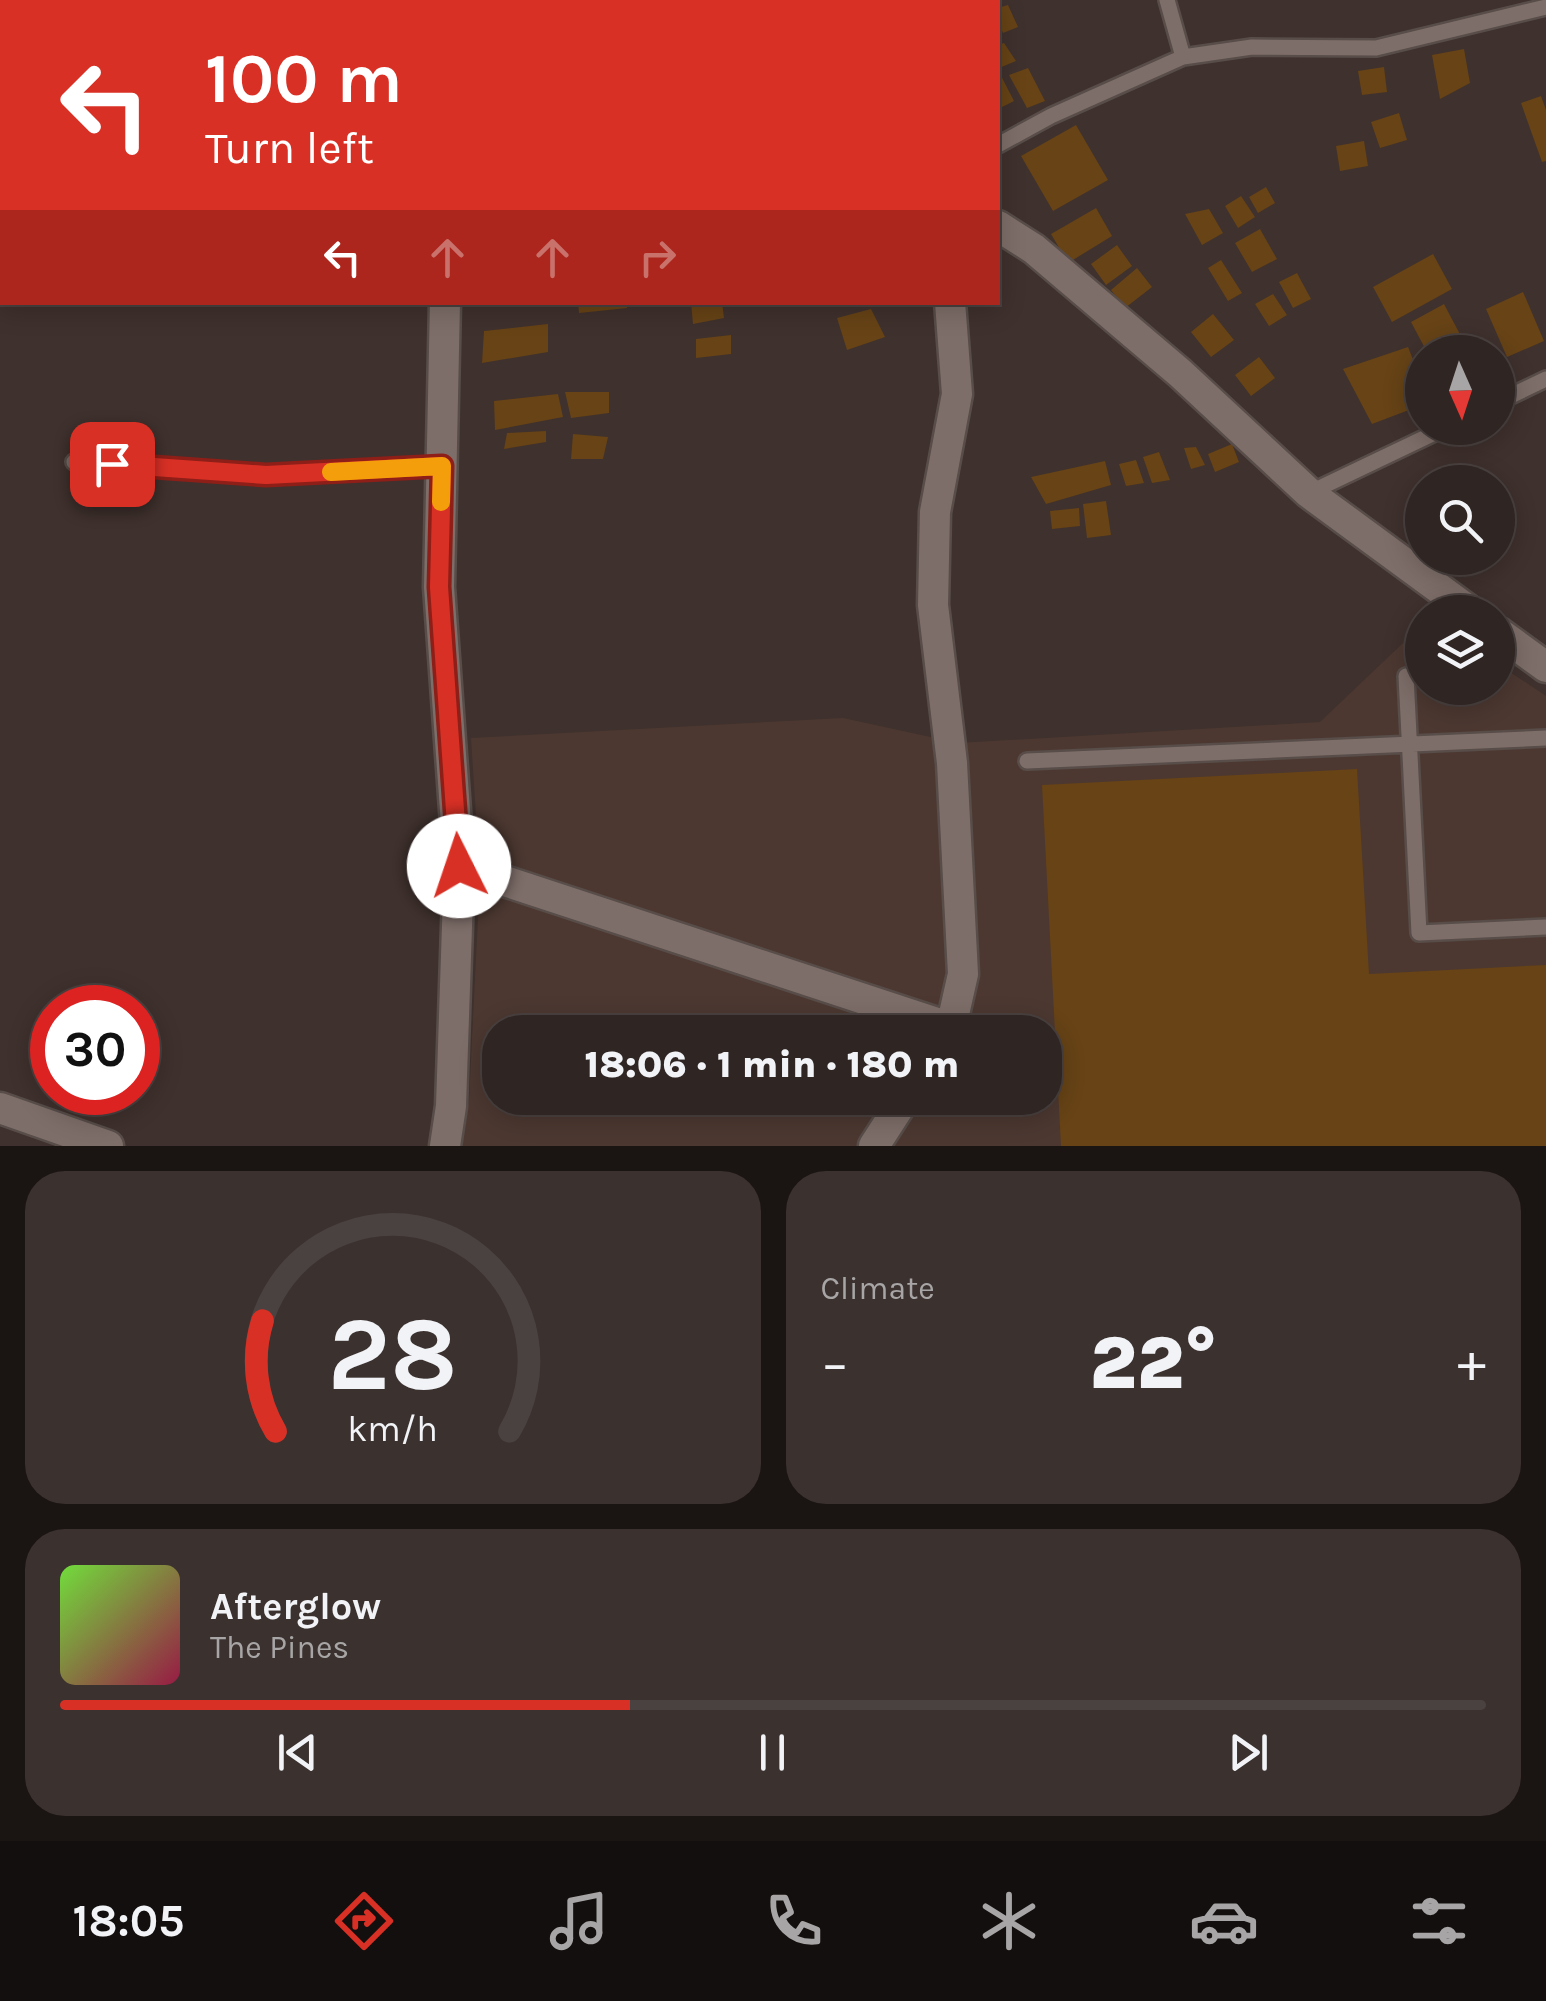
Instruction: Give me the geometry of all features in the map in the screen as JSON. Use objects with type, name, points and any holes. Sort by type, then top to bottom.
[{"type":"street","points":[[1000,227],[1034,248],[1180,373],[1309,493],[1448,595]]},
{"type":"street","points":[[445,305],[439,587],[459,866],[445,1146]]},
{"type":"street","points":[[950,305],[957,394],[935,512],[933,605],[952,764],[963,974],[952,1015]]},
{"type":"street","points":[[1515,644],[1546,667]]},
{"type":"street","points":[[459,866],[903,1015]]},
{"type":"street","points":[[0,1108],[108,1146]]},
{"type":"street","points":[[874,1146],[894,1115]]},
{"type":"lane","points":[[1167,0],[1182,57]]},
{"type":"lane","points":[[1000,144],[1051,116],[1182,57],[1252,48],[1376,48],[1546,7]]},
{"type":"lane","points":[[1515,394],[1546,379]]},
{"type":"lane","points":[[1309,493],[1409,445]]},
{"type":"lane","points":[[74,462],[266,475],[442,466]]},
{"type":"lane","points":[[1408,705],[1420,933],[1546,926]]},
{"type":"lane","points":[[1026,761],[1546,738]]},
{"type":"shaded area","points":[[1405,641],[1405,705],[1515,705],[1515,675],[1546,696],[1546,1146],[462,1146],[469,1100],[480,877],[471,738],[843,718],[958,743],[1320,722]]},
{"type":"building","points":[[1008,5],[1018,27],[1003,33],[1000,7]]},
{"type":"building","points":[[1004,43],[1016,61],[1000,68],[1000,44]]},
{"type":"building","points":[[1464,49],[1470,83],[1440,99],[1432,55]]},
{"type":"building","points":[[1384,67],[1387,92],[1362,95],[1358,71]]},
{"type":"building","points":[[1028,68],[1045,101],[1027,108],[1009,75]]},
{"type":"building","points":[[1000,74],[1014,101],[1000,108]]},
{"type":"building","points":[[1541,96],[1546,110],[1546,161],[1542,162],[1521,103]]},
{"type":"building","points":[[1399,113],[1407,140],[1380,148],[1371,122]]},
{"type":"building","points":[[1076,125],[1108,180],[1053,211],[1021,156]]},
{"type":"building","points":[[1364,141],[1368,166],[1340,171],[1336,146]]},
{"type":"building","points":[[1266,187],[1275,203],[1258,213],[1249,197]]},
{"type":"building","points":[[1241,196],[1255,217],[1238,228],[1225,206]]},
{"type":"building","points":[[1096,208],[1112,236],[1068,263],[1051,234]]},
{"type":"building","points":[[1209,209],[1223,233],[1202,245],[1185,214]]},
{"type":"building","points":[[1260,229],[1277,259],[1252,272],[1235,243]]},
{"type":"building","points":[[1117,245],[1132,266],[1106,285],[1091,264]]},
{"type":"building","points":[[1433,254],[1452,289],[1392,322],[1373,287]]},
{"type":"building","points":[[1221,260],[1242,293],[1228,301],[1208,268]]},
{"type":"building","points":[[1137,268],[1152,287],[1125,308],[1111,290]]},
{"type":"building","points":[[1297,273],[1311,299],[1293,308],[1279,282]]},
{"type":"building","points":[[1523,292],[1544,341],[1515,354],[1515,335],[1497,335],[1486,309]]},
{"type":"building","points":[[1273,294],[1287,315],[1269,326],[1255,304]]},
{"type":"building","points":[[1444,304],[1460,335],[1418,335],[1411,322]]},
{"type":"building","points":[[578,305],[627,305],[627,308],[579,313]]},
{"type":"building","points":[[691,305],[722,305],[724,318],[693,324]]},
{"type":"building","points":[[871,309],[885,337],[847,350],[837,318]]},
{"type":"building","points":[[1213,314],[1234,340],[1211,357],[1191,332]]},
{"type":"building","points":[[548,324],[548,352],[482,363],[484,331]]},
{"type":"building","points":[[731,335],[731,354],[696,358],[696,339]]},
{"type":"building","points":[[1405,348],[1405,411],[1372,424],[1343,369]]},
{"type":"building","points":[[1259,357],[1275,378],[1251,396],[1235,375]]},
{"type":"building","points":[[565,392],[609,392],[609,413],[571,418]]},
{"type":"building","points":[[558,394],[563,417],[495,430],[494,401]]},
{"type":"building","points":[[546,431],[546,442],[504,449],[507,433]]},
{"type":"building","points":[[573,434],[608,437],[603,459],[571,459]]},
{"type":"building","points":[[1232,444],[1239,462],[1215,472],[1208,454]]},
{"type":"building","points":[[1196,447],[1205,465],[1191,469],[1184,448]]},
{"type":"building","points":[[1159,452],[1170,480],[1152,483],[1143,457]]},
{"type":"building","points":[[1136,460],[1144,483],[1126,486],[1119,464]]},
{"type":"building","points":[[1105,461],[1111,485],[1046,504],[1031,477]]},
{"type":"building","points":[[1106,501],[1111,535],[1087,538],[1083,504]]},
{"type":"building","points":[[1079,508],[1080,526],[1052,529],[1050,511]]},
{"type":"building","points":[[1357,769],[1369,974],[1546,965],[1546,1146],[1061,1146],[1062,1015],[1054,1015],[1042,785]]},
{"type":"slow traffic","points":[[331,472],[442,466],[441,502]]},
{"type":"route","points":[[112,464],[266,475],[442,466],[439,587],[459,866]]}]
